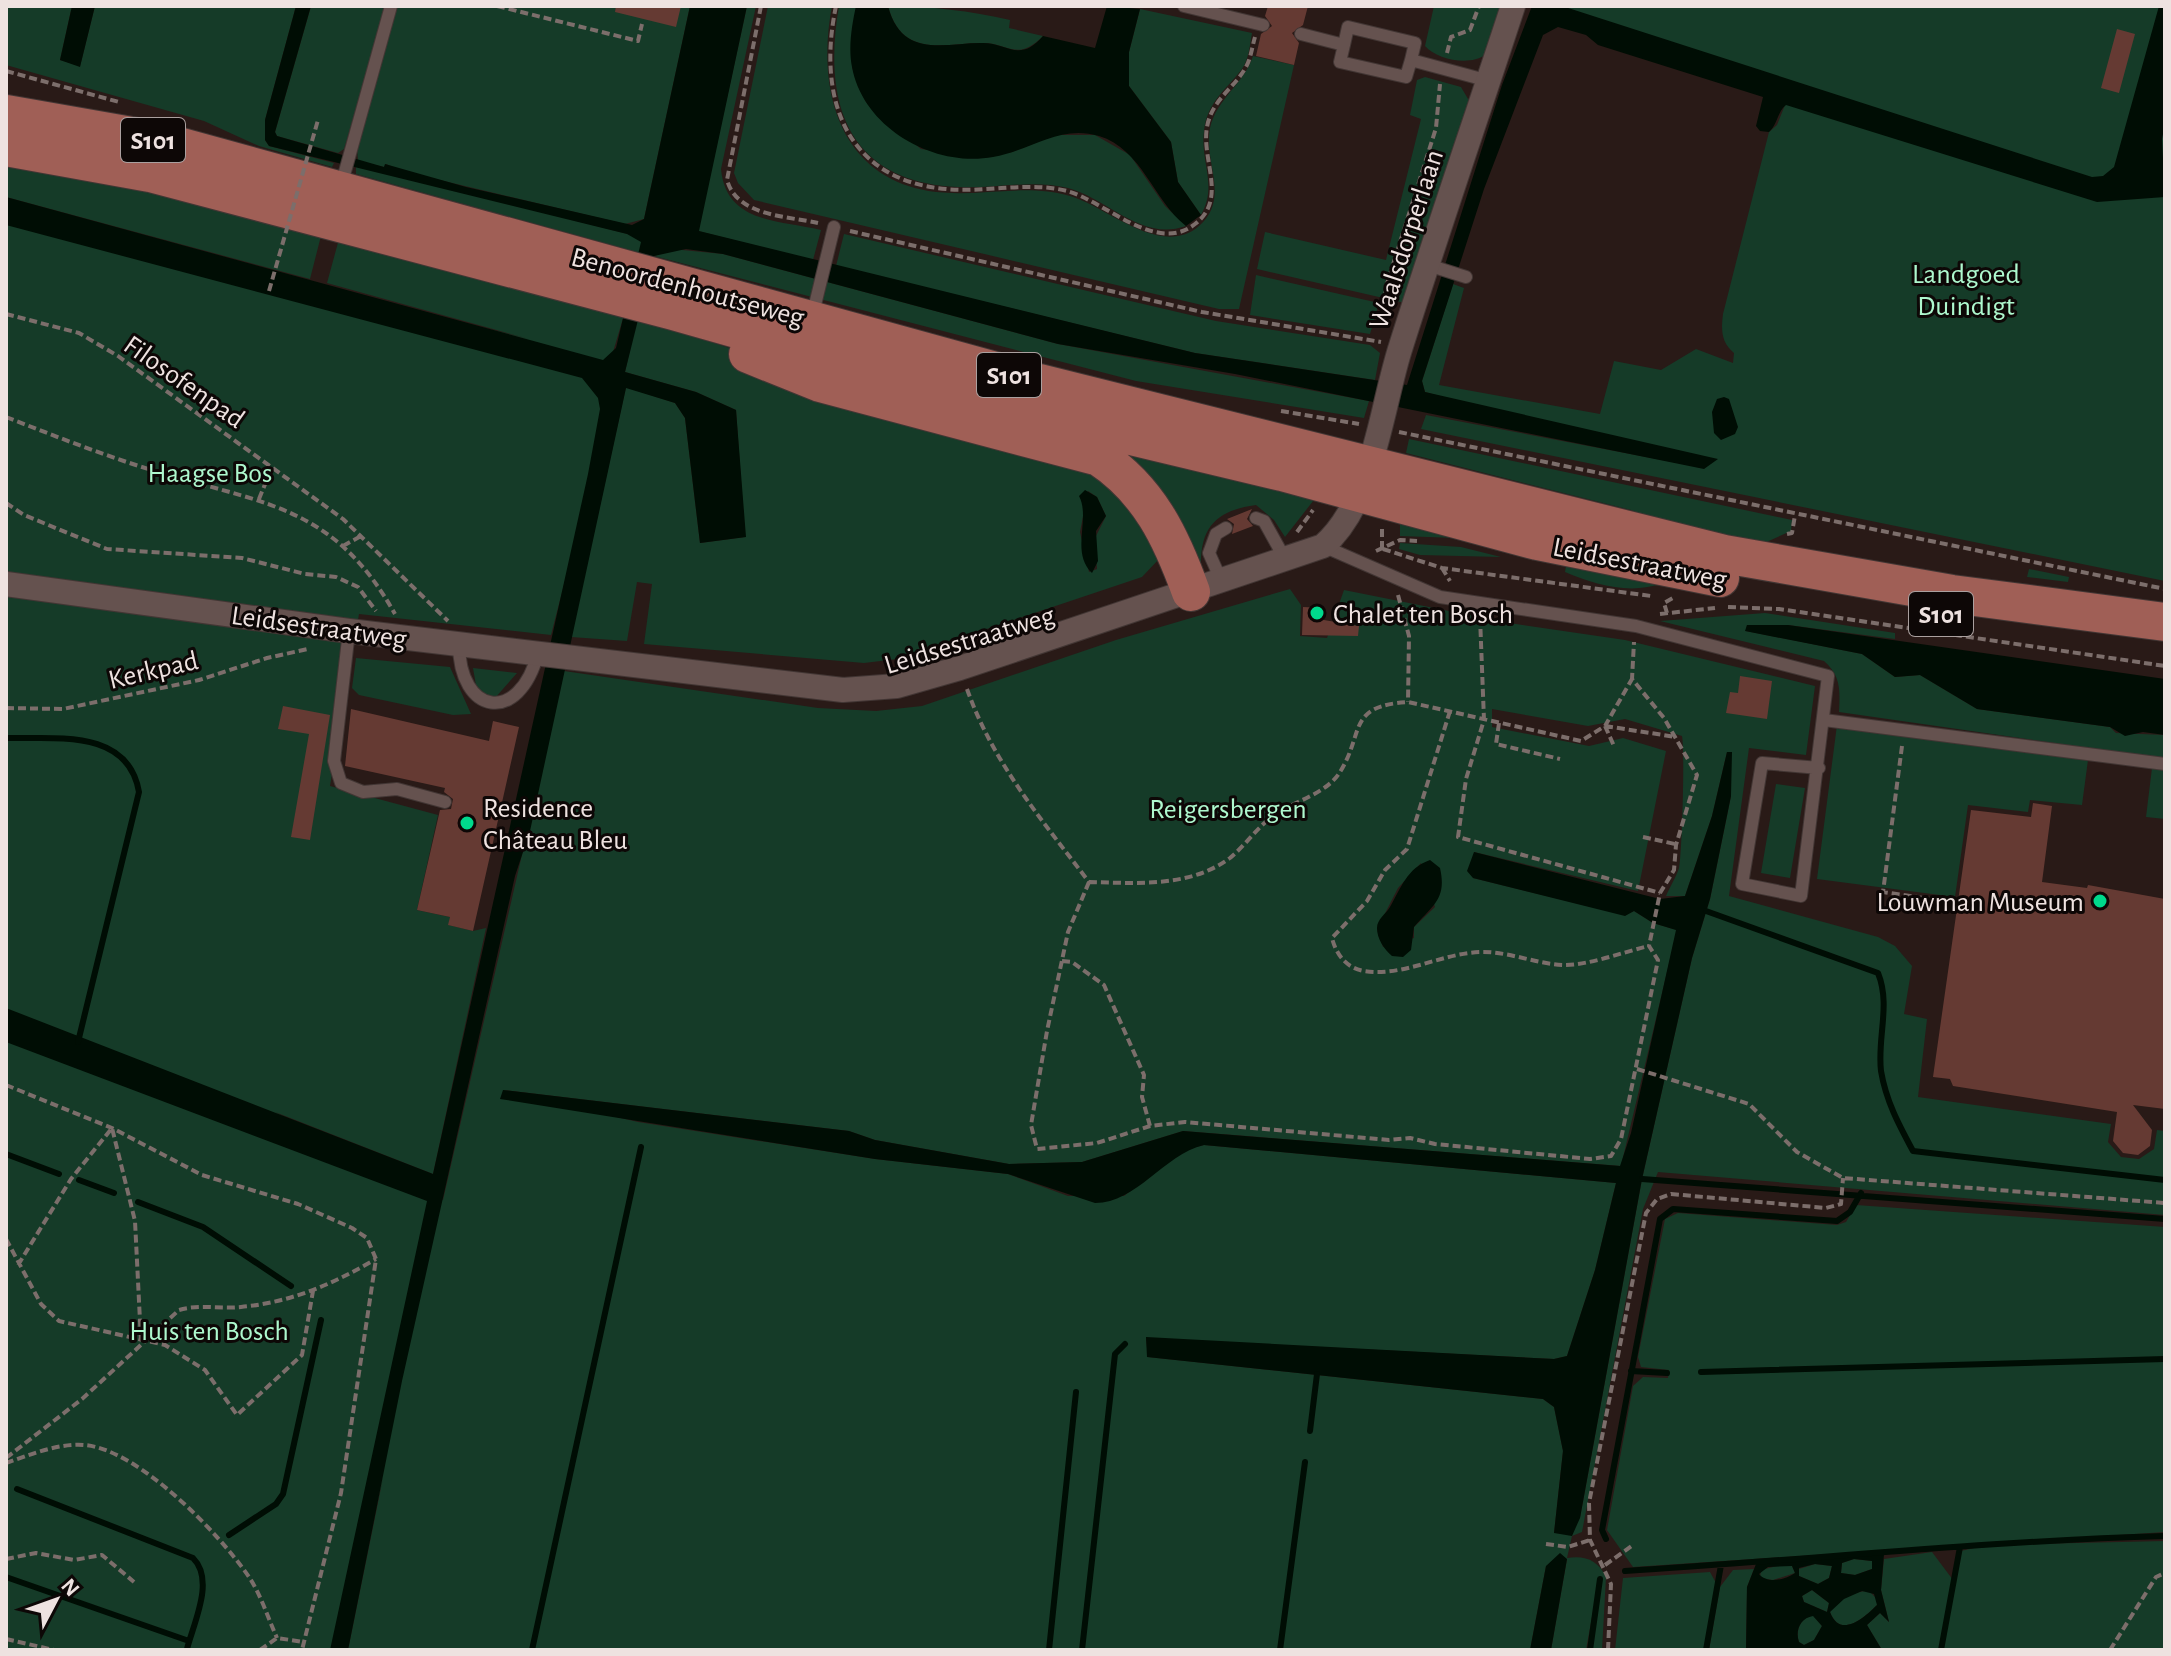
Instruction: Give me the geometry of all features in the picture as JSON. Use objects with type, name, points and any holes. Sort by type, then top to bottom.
[{"type":"main road","name":"Benoordenhoutseweg","points":[[6,114],[160,141],[342,181],[645,292],[1035,413],[1364,479]]},
{"type":"main road","name":"Benoordenhoutseweg","points":[[6,147],[150,173],[645,292],[815,306],[1039,383],[1364,479]]},
{"type":"main road","points":[[645,292],[741,351],[820,383],[1099,457],[1132,483],[1207,587]]},
{"type":"main road","name":"Leidsestraatweg","points":[[1364,479],[1724,554],[1952,594],[2165,622]]},
{"type":"main road","name":"Leidsestraatweg","points":[[1364,479],[1537,541],[1718,578],[2165,648]]},
{"type":"street","name":"Waalsdorperlaan","points":[[1364,479],[1395,368],[1431,266],[1513,6]]},
{"type":"street","name":"Leidsestraatweg","points":[[6,584],[349,631],[843,690],[897,686],[1207,587],[1323,546],[1349,517],[1364,479]]},
{"type":"lane","points":[[342,181],[391,6]]},
{"type":"lane","points":[[1184,6],[1261,24]]},
{"type":"lane","points":[[1348,27],[1415,43],[1411,60],[1406,77],[1340,62],[1348,27]]},
{"type":"lane","points":[[1301,34],[1344,45]]},
{"type":"lane","points":[[1411,60],[1489,81]]},
{"type":"lane","points":[[815,306],[834,227]]},
{"type":"lane","points":[[1431,266],[1463,276]]},
{"type":"lane","points":[[1256,518],[1264,521],[1285,559]]},
{"type":"lane","points":[[1207,587],[1209,553],[1216,534],[1226,528]]},
{"type":"lane","points":[[1323,546],[1440,597],[1636,626],[1828,676],[1819,768],[1801,896],[1742,884],[1762,763],[1819,768]]},
{"type":"lane","points":[[349,631],[334,761],[341,783],[363,792],[397,789],[445,802]]},
{"type":"lane","points":[[459,644],[461,669],[470,687],[478,696],[497,703],[519,694],[528,682],[538,653]]},
{"type":"lane","points":[[1824,720],[2165,764]]},
{"type":"path","points":[[497,6],[638,41],[642,24]]},
{"type":"path","points":[[761,6],[727,165],[729,189],[747,207],[1202,312],[1384,342],[1386,287],[1436,128],[1437,95],[1451,37],[1470,30],[1479,6]]},
{"type":"path","points":[[836,6],[831,65],[835,106],[848,134],[880,170],[912,184],[946,189],[998,187],[1067,191],[1099,203],[1131,224],[1157,232],[1189,229],[1199,222],[1209,205],[1213,184],[1207,127],[1217,100],[1246,67],[1261,24]]},
{"type":"path","points":[[269,291],[318,120]]},
{"type":"path","name":"Filosofenpad","points":[[6,314],[79,333],[118,356],[272,467],[361,536],[445,614],[459,644]]},
{"type":"path","points":[[6,417],[112,458],[284,507],[318,526],[373,576],[402,636]]},
{"type":"path","points":[[1381,419],[1795,514],[2165,589]]},
{"type":"path","points":[[259,499],[272,467]]},
{"type":"path","points":[[6,503],[24,515],[107,549],[242,558],[347,580],[358,587],[402,636]]},
{"type":"path","points":[[1792,533],[1795,514]]},
{"type":"path","points":[[343,546],[361,536]]},
{"type":"path","name":"Leidsestraatweg","points":[[1383,549],[1442,568],[1642,597],[1654,595]]},
{"type":"path","name":"Leidsestraatweg","points":[[1665,593],[1675,588]]},
{"type":"path","points":[[1398,595],[1409,636],[1408,702]]},
{"type":"path","name":"Leidsestraatweg","points":[[1672,600],[1664,603],[1667,613],[1738,607],[1779,609],[2165,666]]},
{"type":"path","points":[[1480,603],[1484,720],[1466,779],[1458,837],[1660,896]]},
{"type":"path","points":[[1089,882],[1148,883],[1198,876],[1229,858],[1276,813],[1319,791],[1339,774],[1359,722],[1380,704],[1408,702],[1581,741],[1605,726],[1632,679],[1636,626]]},
{"type":"path","name":"Kerkpad","points":[[6,708],[63,709],[199,680],[267,658],[328,645],[349,631]]},
{"type":"path","points":[[960,668],[981,728],[1000,763],[1089,882]]},
{"type":"path","points":[[1089,882],[1068,932],[1062,961],[1031,1125],[1037,1149],[1097,1143],[1150,1126],[1185,1122],[1389,1140],[1410,1138],[1435,1144],[1590,1159],[1611,1156],[1621,1139],[1640,1070],[1658,960],[1649,946],[1653,923],[1660,896],[1674,870],[1676,845],[1697,775],[1676,737],[1632,679]]},
{"type":"path","points":[[1450,711],[1407,849],[1385,870],[1367,901],[1332,938],[1335,950],[1345,962],[1361,971],[1387,971],[1477,952],[1518,955],[1565,965],[1649,946]]},
{"type":"path","points":[[1499,723],[1496,744],[1560,759]]},
{"type":"path","points":[[1605,726],[1676,737]]},
{"type":"path","points":[[1605,726],[1614,746]]},
{"type":"path","points":[[1904,731],[1883,892],[1958,903]]},
{"type":"path","points":[[1643,837],[1676,845]]},
{"type":"path","points":[[1062,961],[1072,962],[1104,985],[1144,1075],[1142,1097],[1150,1126]]},
{"type":"path","points":[[1640,1070],[1749,1104],[1797,1152],[1843,1178],[1867,1183],[1967,1187],[2165,1203]]},
{"type":"path","points":[[6,1085],[112,1128],[202,1175],[298,1204],[352,1228],[374,1246],[376,1259],[341,1493],[302,1650]]},
{"type":"path","points":[[18,1265],[73,1176],[112,1128]]},
{"type":"path","points":[[112,1128],[135,1221],[141,1341]]},
{"type":"path","points":[[1608,1650],[1611,1584],[1605,1565],[1590,1540],[1589,1503],[1646,1213],[1651,1205],[1671,1194],[1826,1208],[1841,1204],[1843,1178]]},
{"type":"path","points":[[6,1239],[41,1304],[59,1321],[165,1345],[198,1364],[237,1415],[302,1355],[313,1291]]},
{"type":"path","points":[[6,1461],[82,1399],[141,1341],[179,1310],[248,1306],[313,1291],[331,1286],[376,1259]]},
{"type":"path","points":[[6,1461],[83,1445],[102,1449],[132,1465],[167,1490],[228,1551],[252,1581],[277,1638]]},
{"type":"path","points":[[1546,1544],[1568,1547],[1590,1540]]},
{"type":"path","points":[[1605,1565],[1633,1545]]},
{"type":"path","points":[[6,1559],[36,1553],[74,1560],[102,1555],[134,1582]]},
{"type":"path","points":[[2110,1650],[2156,1577],[2165,1573]]},
{"type":"path","points":[[260,1650],[277,1638],[304,1642]]},
{"type":"path","points":[[6,1639],[54,1650]]},
{"type":"green space","points":[[6,6],[72,6],[60,60],[80,66],[95,6],[296,6],[265,120],[265,140],[269,146],[334,163],[332,167],[259,146],[204,121],[6,65]]},
{"type":"green space","points":[[311,6],[386,6],[344,149],[338,153],[277,136],[275,132]]},
{"type":"green space","points":[[394,6],[690,6],[644,219],[625,224],[402,171],[386,164],[384,167],[358,161],[357,148]]},
{"type":"green space","points":[[747,6],[756,6],[721,169],[725,187],[733,200],[757,216],[821,230],[813,260],[698,231]]},
{"type":"green space","points":[[768,6],[832,6],[828,69],[832,99],[842,126],[856,150],[877,170],[903,184],[936,192],[1053,192],[1084,202],[1151,234],[1168,237],[1184,235],[1199,226],[1208,215],[1215,192],[1209,141],[1213,117],[1253,56],[1294,65],[1239,309],[1219,309],[754,200],[738,183],[734,173]]},
{"type":"green space","points":[[839,6],[856,6],[852,67],[866,102],[921,149],[983,158],[1012,152],[1055,135],[1095,135],[1130,155],[1165,206],[1186,226],[1170,229],[1140,224],[1083,193],[1054,185],[958,187],[921,182],[891,170],[868,153],[851,131],[840,105],[835,75]]},
{"type":"green space","points":[[888,6],[935,8],[995,17],[1010,20],[1009,28],[1043,36],[1019,50],[981,43],[926,44],[903,34],[894,23]]},
{"type":"green space","points":[[1434,6],[1501,6],[1485,55],[1463,61],[1430,51],[1425,46]]},
{"type":"green space","name":"Landgoed Duindigt","points":[[1537,6],[2165,6],[2165,581],[1421,429],[1426,415],[1704,468],[1425,392],[1422,381],[1453,284],[1464,288],[1439,385],[1600,414],[1614,361],[1661,370],[1696,349],[1733,363],[1734,353],[1723,335],[1723,314],[1769,132],[1777,125],[1785,105]]},
{"type":"green space","points":[[1140,9],[1252,33],[1242,69],[1213,104],[1206,121],[1203,142],[1208,194],[1201,215],[1178,182],[1171,142],[1129,86],[1129,52]]},
{"type":"green space","points":[[1425,77],[1461,87],[1471,104],[1463,119],[1405,303],[1257,269],[1265,232],[1386,260],[1421,119],[1410,115],[1417,80]]},
{"type":"green space","points":[[6,160],[60,167],[322,232],[310,279],[6,197]]},
{"type":"green space","points":[[356,165],[628,234],[641,239],[641,253],[356,174]]},
{"type":"green space","points":[[6,211],[529,339],[327,283],[339,239],[624,315],[613,352],[621,363],[551,635],[359,614],[330,786],[438,815],[417,910],[450,917],[449,925],[473,931],[486,928],[433,1174],[275,1112],[443,1200],[564,671],[818,708],[876,711],[922,706],[1116,640],[1290,589],[1301,605],[1300,636],[1327,638],[1344,590],[1509,623],[1625,640],[1815,686],[1806,755],[1749,748],[1729,896],[1878,937],[1895,946],[1912,966],[1904,1014],[1927,1019],[1918,1097],[2111,1124],[2108,1142],[2121,1157],[2139,1159],[2154,1149],[2157,1130],[2165,1131],[2165,1215],[1658,1172],[1643,1209],[1582,1532],[1572,1536],[1567,1558],[1590,1560],[1599,1566],[1606,1577],[1602,1650],[1592,1650],[1602,1579],[1599,1578],[1586,1650],[1551,1650],[1567,1559],[1546,1566],[1530,1650],[348,1650],[383,1478],[342,1650],[6,1650]],"holes":[[[1492,709],[1588,726],[1625,719],[1682,736],[1680,859],[1666,896],[1685,896],[1712,816],[1727,752],[1731,796],[1710,899],[1692,958],[1642,1179],[1580,1518],[1554,1533],[1563,1451],[1554,1407],[1543,1399],[1148,1357],[1146,1338],[1554,1359],[1567,1356],[1595,1270],[1616,1183],[1204,1145],[1183,1150],[1124,1196],[1068,1196],[1008,1174],[875,1159],[638,1122],[503,1090],[849,1131],[875,1140],[1009,1164],[1082,1162],[1183,1131],[1621,1166],[1677,930],[1653,923],[1634,911],[1625,915],[1473,878],[1474,852],[1638,891],[1666,751],[1623,738],[1589,746],[1492,727]],[[1421,863],[1435,907],[1414,927],[1414,938],[1383,947],[1377,929],[1398,888]]]},
{"type":"green space","points":[[844,234],[1216,321],[1370,345],[1380,353],[1375,380],[1195,353],[836,266]]},
{"type":"green space","points":[[672,249],[723,254],[1058,344],[1369,401],[1364,418],[1136,381],[654,256]]},
{"type":"green space","points":[[1256,275],[1379,303],[1370,334],[1250,315]]},
{"type":"green space","points":[[637,318],[1056,454],[1128,496],[1159,559],[1142,577],[897,659],[864,663],[644,644],[652,584],[637,582],[627,641],[571,637],[626,387],[675,403],[685,418],[700,543],[745,537],[736,410],[696,392],[625,372]],"holes":[[[1088,491],[1097,497],[1106,516],[1095,538],[1097,569],[1089,572],[1080,532]]]},
{"type":"green space","points":[[1078,438],[1317,496],[1285,537],[1274,520],[1256,505],[1222,516],[1209,529],[1204,539],[1201,563],[1196,563]]},
{"type":"green space","points":[[1409,439],[1792,520],[1791,531],[1753,548],[1694,533],[1631,510],[1406,453]]},
{"type":"green space","points":[[1400,517],[1456,538],[1400,536]]},
{"type":"green space","points":[[1400,543],[1461,547],[1501,557],[1420,555],[1399,549]]},
{"type":"green space","points":[[1567,560],[1663,583],[1626,588],[1588,581],[1565,572]]},
{"type":"green space","points":[[2029,569],[2069,577],[2068,582],[2027,577]]},
{"type":"green space","points":[[1765,613],[1895,633],[1895,639],[1788,625],[1747,625],[1746,631],[1862,654],[1895,677],[1920,675],[1977,709],[2110,727],[2116,733],[2165,735],[2165,759],[1839,712],[1838,684],[1834,672],[1824,661],[1660,621]]},
{"type":"green space","points":[[356,658],[450,667],[471,714],[453,715],[359,695],[352,688]]},
{"type":"green space","points":[[473,668],[517,673],[495,698],[477,691]]},
{"type":"green space","points":[[1837,725],[2088,760],[2082,805],[2030,800],[2028,812],[1968,805],[1955,897],[1817,879]]},
{"type":"green space","points":[[2152,768],[2165,770],[2165,819],[2146,817]]},
{"type":"green space","points":[[1776,784],[1805,788],[1790,878],[1761,873]]},
{"type":"green space","points":[[1856,1205],[2165,1227],[2165,1532],[1633,1567],[1607,1530],[1633,1386],[1643,1377],[1668,1378],[1669,1370],[1641,1367],[1638,1357],[1665,1219],[1678,1213],[1837,1225],[1846,1222]]},
{"type":"green space","points":[[2165,1541],[2165,1650],[1942,1650],[1961,1551],[1987,1545]]},
{"type":"green space","points":[[1932,1552],[1953,1580],[1940,1650],[1882,1650],[1867,1625],[1880,1613],[1889,1622],[1881,1590],[1884,1559]]},
{"type":"green space","points":[[1854,1559],[1872,1561],[1872,1569],[1855,1575],[1841,1573],[1842,1563]]},
{"type":"green space","points":[[1815,1564],[1832,1566],[1829,1578],[1818,1584],[1799,1576],[1799,1569]]},
{"type":"green space","points":[[1792,1566],[1795,1573],[1773,1580],[1760,1578],[1761,1570]]},
{"type":"green space","points":[[1754,1569],[1747,1587],[1746,1650],[1709,1650],[1720,1587],[1733,1570]]},
{"type":"green space","points":[[1710,1572],[1716,1583],[1704,1650],[1615,1650],[1623,1578]]},
{"type":"green space","points":[[1812,1590],[1829,1603],[1827,1612],[1804,1602],[1802,1596]]},
{"type":"green space","points":[[1869,1591],[1877,1599],[1877,1605],[1866,1615],[1846,1625],[1834,1620],[1830,1612],[1837,1603],[1852,1594]]},
{"type":"green space","points":[[1813,1615],[1822,1626],[1814,1640],[1804,1645],[1799,1642],[1798,1629],[1805,1619]]},
{"type":"shaded area","points":[[72,6],[95,6],[80,67],[60,60]]},
{"type":"shaded area","points":[[296,6],[311,6],[275,132],[277,136],[384,167],[385,164],[466,187],[632,225],[644,219],[690,6],[747,6],[699,231],[1195,353],[1407,385],[1502,85],[1532,6],[1562,6],[2092,177],[2103,176],[2114,167],[2159,6],[2165,6],[2165,124],[2162,139],[2165,197],[2097,202],[1786,105],[1769,132],[1760,131],[1756,126],[1763,97],[1598,45],[1586,35],[1558,27],[1543,35],[1484,189],[1422,381],[1425,392],[1718,459],[1704,469],[1235,374],[1058,344],[723,254],[686,249],[654,256],[625,372],[696,392],[736,410],[746,537],[700,543],[685,418],[675,403],[626,388],[530,831],[515,876],[402,1381],[348,1650],[330,1650],[427,1201],[6,1042],[6,1008],[433,1174],[588,474],[600,409],[598,398],[582,378],[6,225],[6,197],[603,360],[616,348],[641,242],[627,234],[269,146],[265,140],[265,120]]},
{"type":"shaded area","points":[[856,6],[888,6],[894,23],[914,41],[939,45],[981,43],[1013,50],[1027,49],[1043,36],[1095,48],[1107,6],[1140,9],[1129,52],[1129,86],[1171,142],[1178,182],[1201,215],[1186,226],[1165,203],[1137,163],[1114,143],[1099,136],[1071,133],[1007,154],[970,159],[948,156],[904,139],[870,108],[859,89],[850,52]]},
{"type":"shaded area","points":[[1717,399],[1729,399],[1738,427],[1735,434],[1721,440],[1714,433],[1712,412]]},
{"type":"shaded area","points":[[1085,490],[1097,497],[1106,516],[1096,531],[1098,561],[1092,573],[1082,555],[1081,545],[1083,515],[1079,496]]},
{"type":"shaded area","points":[[1747,625],[1788,625],[2165,679],[2165,735],[2143,732],[2125,736],[2110,727],[1977,709],[1920,675],[1895,677],[1862,654],[1745,631]]},
{"type":"shaded area","points":[[1727,752],[1732,752],[1731,796],[1710,899],[1692,958],[1642,1179],[1580,1518],[1572,1536],[1554,1533],[1563,1451],[1554,1407],[1543,1399],[1147,1357],[1146,1337],[1554,1359],[1567,1356],[1595,1270],[1616,1183],[1204,1145],[1176,1158],[1124,1195],[1095,1203],[1008,1174],[875,1159],[500,1099],[503,1090],[849,1131],[875,1140],[1009,1164],[1082,1162],[1183,1131],[1620,1166],[1631,1133],[1676,930],[1653,923],[1634,911],[1625,916],[1473,878],[1467,871],[1474,852],[1660,899],[1685,896],[1712,816]]},
{"type":"shaded area","points":[[1430,860],[1440,868],[1440,894],[1414,927],[1411,950],[1403,957],[1392,956],[1380,940],[1378,922],[1410,873]]},
{"type":"shaded area","points":[[1560,1553],[1567,1559],[1551,1650],[1530,1650],[1546,1566]]},
{"type":"shaded area","points":[[1884,1554],[1881,1590],[1889,1622],[1880,1613],[1867,1625],[1882,1650],[1746,1650],[1747,1587],[1756,1564]],"holes":[[[1854,1559],[1872,1561],[1872,1569],[1855,1575],[1841,1573],[1842,1563]],[[1815,1564],[1832,1566],[1829,1578],[1818,1584],[1799,1576],[1799,1568]],[[1792,1566],[1795,1573],[1776,1580],[1759,1574],[1768,1567]],[[1812,1590],[1829,1603],[1827,1612],[1804,1602],[1802,1596]],[[1862,1591],[1874,1594],[1877,1605],[1852,1624],[1840,1624],[1830,1612],[1844,1599]],[[1813,1616],[1822,1626],[1814,1640],[1804,1645],[1799,1642],[1798,1634],[1805,1619]]]},
{"type":"building","points":[[616,6],[681,6],[676,27],[615,12]]},
{"type":"building","points":[[1268,6],[1308,6],[1303,25],[1292,33],[1299,43],[1294,65],[1256,56],[1261,34],[1272,26],[1265,16]]},
{"type":"building","points":[[2117,29],[2135,34],[2119,93],[2101,88]]},
{"type":"building","points":[[1252,509],[1247,519],[1253,526],[1232,534],[1234,524],[1227,519]]},
{"type":"building","points":[[1303,607],[1324,608],[1324,620],[1359,626],[1358,636],[1302,635]]},
{"type":"building","points":[[1740,676],[1772,681],[1767,719],[1726,713],[1730,692],[1738,693]]},
{"type":"building","points":[[283,706],[330,715],[310,840],[291,837],[309,734],[278,729]]},
{"type":"building","name":"Residence Château Bleu","points":[[351,709],[489,741],[493,721],[519,727],[473,931],[448,925],[450,917],[417,910],[440,810],[451,809],[453,799],[444,792],[445,788],[345,766]]},
{"type":"building","points":[[2033,803],[2052,806],[2042,882],[2087,888],[2088,885],[2165,899],[2165,1109],[2133,1105],[2152,1130],[2150,1146],[2138,1155],[2123,1153],[2113,1141],[2117,1112],[1953,1086],[1950,1079],[1933,1077],[1971,810],[2031,817]]},
{"type":"waterway","points":[[6,738],[67,739],[105,747],[121,757],[132,771],[139,792],[78,1042]]},
{"type":"waterway","points":[[1706,911],[1878,973],[1884,1009],[1880,1059],[1883,1082],[1913,1151],[2165,1180]]},
{"type":"waterway","points":[[532,1650],[641,1147]]},
{"type":"waterway","points":[[6,1154],[59,1174]]},
{"type":"waterway","points":[[1642,1179],[2165,1219]]},
{"type":"waterway","points":[[79,1180],[114,1193]]},
{"type":"waterway","points":[[1606,1539],[1602,1530],[1660,1219],[1673,1209],[1837,1221],[1850,1212],[1861,1193]]},
{"type":"waterway","points":[[138,1202],[203,1227],[291,1286]]},
{"type":"waterway","points":[[229,1535],[276,1504],[283,1494],[321,1320]]},
{"type":"waterway","points":[[1082,1650],[1115,1354],[1125,1344]]},
{"type":"waterway","points":[[1701,1372],[2165,1359]]},
{"type":"waterway","points":[[1631,1371],[1667,1373]]},
{"type":"waterway","points":[[1310,1431],[1317,1374]]},
{"type":"waterway","points":[[1049,1650],[1076,1392]]},
{"type":"waterway","points":[[1280,1650],[1305,1462]]},
{"type":"waterway","points":[[17,1489],[193,1558],[199,1567],[203,1589],[187,1649]]},
{"type":"waterway","points":[[1625,1571],[1962,1546],[2165,1536]]},
{"type":"waterway","points":[[1941,1650],[1960,1547]]},
{"type":"waterway","points":[[1706,1650],[1721,1565]]},
{"type":"waterway","points":[[6,1577],[189,1641]]},
{"type":"waterway","points":[[1590,1650],[1600,1579]]},
{"type":"place","name":"Chalet ten Bosch","points":[[1317,613]]},
{"type":"place","name":"Residence Château Bleu","points":[[467,823]]},
{"type":"place","name":"Louwman Museum","points":[[2100,901]]},
{"type":"park label","name":"Haagse Bos","points":[[210,472]]},
{"type":"park label","name":"Reigersbergen","points":[[1228,808]]},
{"type":"park label","name":"Huis ten Bosch","points":[[209,1330]]}]
